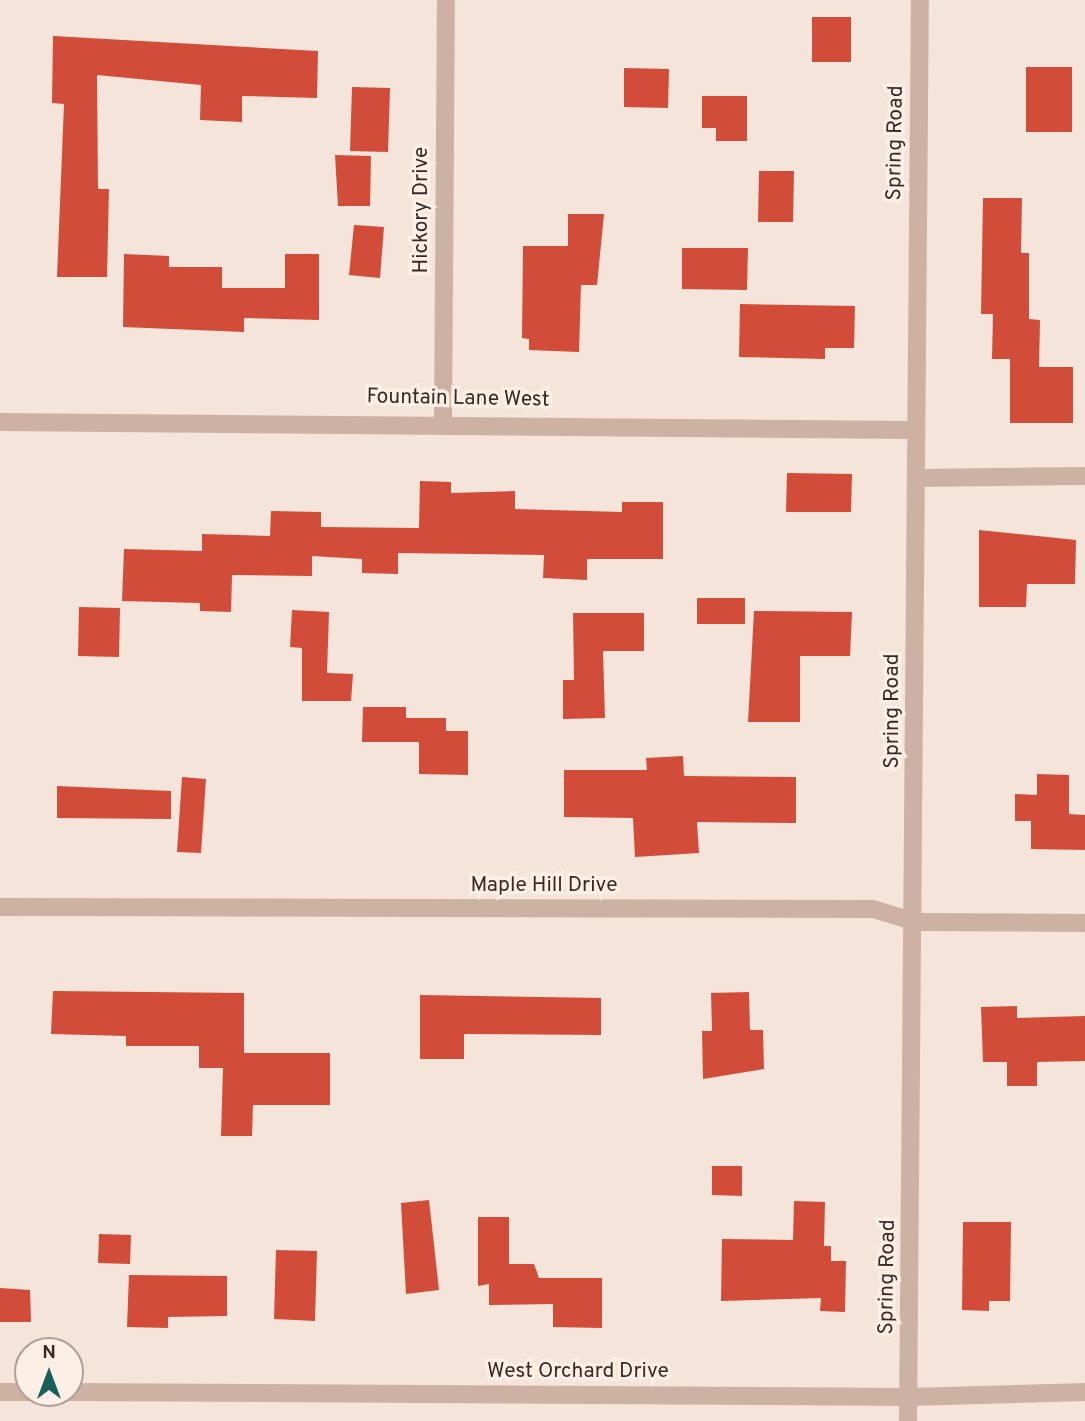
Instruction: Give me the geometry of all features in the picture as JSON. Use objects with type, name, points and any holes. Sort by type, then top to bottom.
[{"type":"street","name":"Hickory Drive","points":[[443,421],[446,0]]},
{"type":"street","name":"Spring Road","points":[[908,1421],[916,922],[916,430],[920,0]]},
{"type":"street","name":"Fountain Lane West","points":[[0,422],[443,421],[916,430]]},
{"type":"street","points":[[916,478],[1085,475]]},
{"type":"street","name":"Maple Hill Drive","points":[[0,907],[873,909],[916,922],[1085,923]]},
{"type":"street","name":"West Orchard Drive","points":[[84,1392],[909,1397],[1085,1392]]},
{"type":"building","points":[[812,17],[851,17],[851,62],[812,62]]},
{"type":"building","points":[[53,36],[318,51],[317,98],[242,96],[242,122],[200,120],[201,85],[97,75],[98,189],[109,189],[107,277],[57,277],[64,104],[52,103]]},
{"type":"building","points":[[1026,67],[1072,67],[1072,132],[1026,132]]},
{"type":"building","points":[[624,68],[669,69],[668,108],[624,107]]},
{"type":"building","points":[[352,87],[390,88],[388,152],[350,151]]},
{"type":"building","points":[[702,96],[747,96],[747,141],[716,141],[716,128],[702,128]]},
{"type":"building","points":[[335,155],[371,156],[370,206],[338,206]]},
{"type":"building","points":[[759,171],[794,171],[793,222],[758,222]]},
{"type":"building","points":[[983,198],[1022,198],[1021,253],[1029,253],[1029,319],[1040,320],[1039,367],[1073,367],[1073,423],[1010,423],[1010,359],[992,359],[993,314],[981,314]]},
{"type":"building","points":[[568,214],[604,214],[597,285],[581,285],[579,352],[529,350],[529,339],[522,338],[523,246],[568,246]]},
{"type":"building","points":[[354,225],[384,227],[380,278],[349,275]]},
{"type":"building","points":[[682,248],[748,248],[747,290],[682,289]]},
{"type":"building","points":[[124,254],[169,256],[169,267],[222,267],[222,288],[285,288],[285,254],[319,254],[319,320],[244,318],[244,332],[123,327]]},
{"type":"building","points":[[740,304],[855,306],[854,348],[825,348],[825,359],[739,357]]},
{"type":"building","points":[[787,473],[852,474],[851,512],[786,512]]},
{"type":"building","points":[[420,481],[451,482],[451,493],[515,491],[515,509],[622,512],[622,502],[663,502],[663,559],[587,559],[587,580],[543,578],[544,555],[398,553],[398,574],[362,573],[362,559],[312,556],[312,576],[232,575],[231,612],[200,611],[200,603],[122,601],[124,549],[202,551],[202,534],[270,536],[271,511],[321,512],[321,527],[419,528]]},
{"type":"building","points":[[979,530],[1076,540],[1075,584],[1027,584],[1026,607],[979,607]]},
{"type":"building","points":[[697,598],[745,598],[745,624],[697,624]]},
{"type":"building","points":[[79,607],[120,608],[119,657],[78,656]]},
{"type":"building","points":[[292,610],[329,612],[327,673],[353,674],[351,701],[302,701],[302,648],[290,647]]},
{"type":"building","points":[[754,611],[852,612],[850,656],[800,656],[800,722],[748,722]]},
{"type":"building","points":[[573,613],[644,613],[644,651],[603,651],[605,718],[563,719],[563,680],[574,680]]},
{"type":"building","points":[[363,707],[406,707],[406,718],[446,718],[446,731],[468,731],[468,775],[419,774],[419,742],[362,742]]},
{"type":"building","points":[[683,756],[684,776],[796,777],[796,823],[697,822],[699,853],[635,857],[633,818],[564,817],[564,770],[647,770],[646,758]]},
{"type":"building","points":[[1037,774],[1069,775],[1069,814],[1085,815],[1085,850],[1031,849],[1031,821],[1015,821],[1015,794],[1037,795]]},
{"type":"building","points":[[182,777],[206,779],[201,853],[177,852]]},
{"type":"building","points":[[57,786],[171,791],[171,819],[57,818]]},
{"type":"building","points":[[53,991],[244,993],[244,1053],[330,1053],[330,1105],[253,1105],[252,1136],[221,1136],[223,1068],[199,1068],[199,1046],[126,1046],[126,1036],[51,1034]]},
{"type":"building","points":[[749,992],[750,1030],[763,1030],[764,1069],[703,1079],[702,1031],[712,1031],[711,993]]},
{"type":"building","points":[[420,995],[601,998],[601,1035],[464,1034],[464,1059],[420,1059]]},
{"type":"building","points":[[1017,1006],[1017,1018],[1085,1016],[1085,1061],[1037,1062],[1037,1086],[1007,1086],[1007,1062],[983,1062],[981,1007]]},
{"type":"building","points":[[712,1166],[742,1166],[742,1196],[712,1195]]},
{"type":"building","points":[[429,1200],[439,1290],[406,1294],[401,1203]]},
{"type":"building","points":[[794,1201],[825,1202],[824,1246],[831,1246],[831,1261],[846,1261],[845,1312],[820,1311],[821,1298],[721,1301],[722,1239],[793,1240]]},
{"type":"building","points":[[478,1217],[509,1217],[509,1264],[534,1264],[539,1278],[602,1278],[602,1328],[553,1327],[553,1304],[489,1305],[489,1284],[478,1286]]},
{"type":"building","points":[[963,1222],[1011,1222],[1010,1301],[989,1301],[989,1311],[962,1310]]},
{"type":"building","points":[[99,1234],[131,1235],[130,1264],[98,1263]]},
{"type":"building","points":[[276,1250],[317,1251],[315,1321],[274,1319]]},
{"type":"building","points":[[129,1275],[227,1276],[227,1316],[168,1317],[168,1328],[127,1327]]},
{"type":"building","points":[[0,1288],[30,1290],[31,1322],[0,1322]]}]
